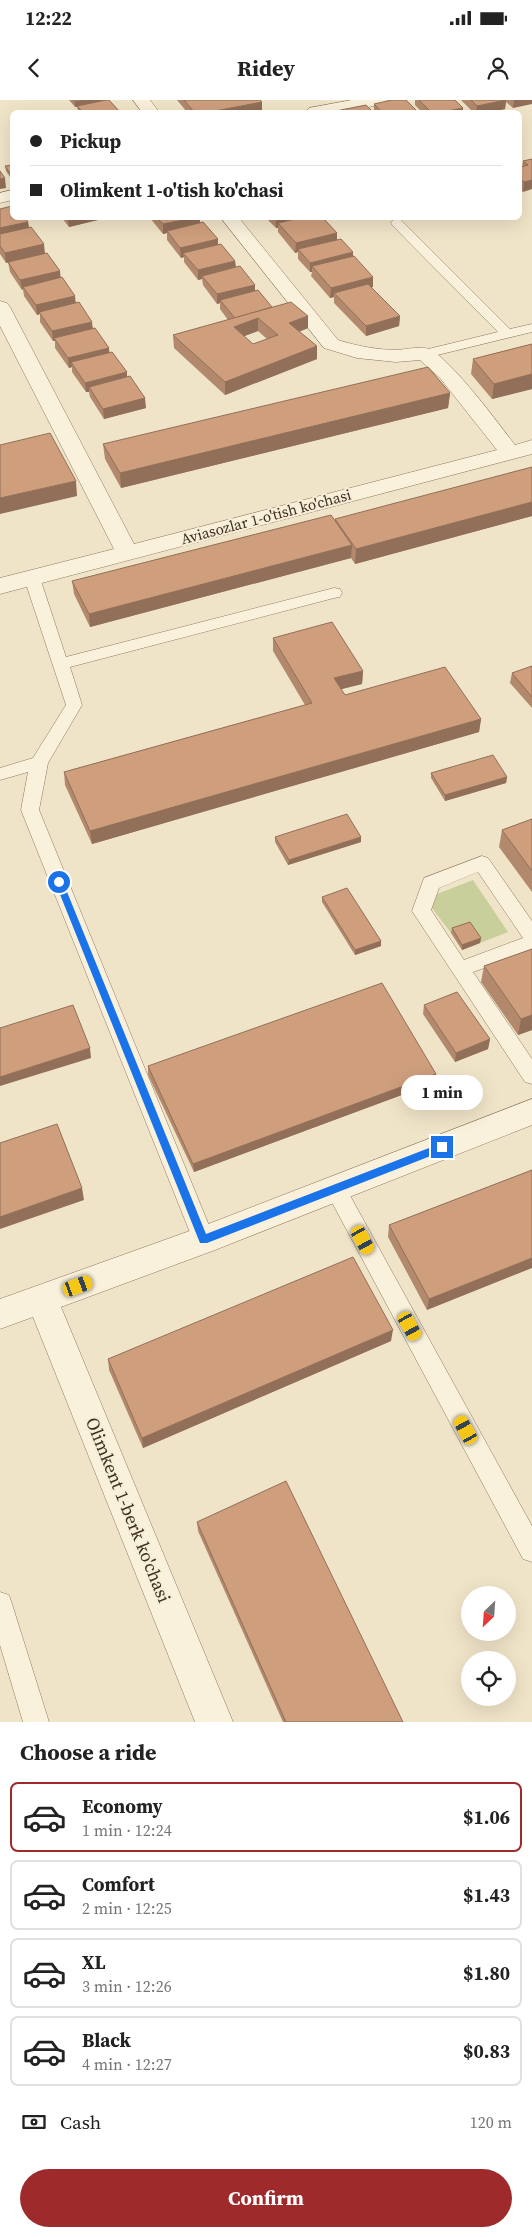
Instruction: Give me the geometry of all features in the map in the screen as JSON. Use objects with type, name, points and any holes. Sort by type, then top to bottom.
[{"type":"street","points":[[326,110],[379,100]]},
{"type":"street","points":[[232,220],[331,344],[364,353],[396,356],[425,354],[525,450]]},
{"type":"street","points":[[0,307],[128,553]]},
{"type":"street","name":"Aviasozlar 1-o'tish ko'chasi","points":[[0,586],[525,450]]},
{"type":"street","points":[[0,1314],[204,1240],[532,1112]]},
{"type":"street","name":"Olimkent 1-berk ko'chasi","points":[[42,1299],[214,1722]]},
{"type":"lane","points":[[397,223],[507,334]]},
{"type":"lane","points":[[425,354],[532,328]]},
{"type":"lane","points":[[32,578],[74,705],[39,763],[30,810],[204,1240]]},
{"type":"lane","points":[[61,664],[334,593]]},
{"type":"lane","points":[[0,774],[39,763]]},
{"type":"lane","points":[[532,936],[482,863],[431,883],[421,911],[532,1076]]},
{"type":"lane","points":[[460,969],[532,943]]},
{"type":"lane","points":[[335,1188],[532,1550]]},
{"type":"lane","points":[[0,1604],[36,1722]]},
{"type":"green space","points":[[473,880],[508,932],[480,943],[451,933],[432,908],[433,900],[437,894]]},
{"type":"building","points":[[109,100],[118,110],[81,110],[77,106]]},
{"type":"building","points":[[184,100],[260,100],[262,102],[220,110],[192,110]]},
{"type":"building","points":[[392,100],[406,100],[416,110],[380,110],[374,104]]},
{"type":"building","points":[[419,100],[455,100],[463,108],[453,110],[429,110]]},
{"type":"building","points":[[471,100],[506,100],[477,106]]},
{"type":"building","points":[[366,105],[371,110],[341,110]]},
{"type":"building","points":[[532,159],[532,180],[524,182],[522,180],[522,166],[528,165],[523,161]]},
{"type":"building","points":[[10,165],[10,173],[5,166]]},
{"type":"building","points":[[0,171],[5,178],[0,179]]},
{"type":"building","points":[[10,206],[10,220],[26,220],[28,222],[0,228],[0,209]]},
{"type":"building","points":[[159,220],[183,220],[163,224]]},
{"type":"building","points":[[291,220],[325,220],[337,233],[296,243],[278,223]]},
{"type":"building","points":[[203,222],[218,239],[180,248],[167,231]]},
{"type":"building","points":[[31,227],[44,244],[5,253],[0,246],[0,234]]},
{"type":"building","points":[[341,239],[353,252],[310,263],[298,249]]},
{"type":"building","points":[[221,244],[235,261],[198,270],[183,253]]},
{"type":"building","points":[[47,253],[60,271],[20,280],[8,262]]},
{"type":"building","points":[[354,256],[373,277],[331,288],[312,266]]},
{"type":"building","points":[[240,266],[255,285],[217,294],[202,276]]},
{"type":"building","points":[[62,277],[75,296],[36,305],[23,287]]},
{"type":"building","points":[[368,284],[400,316],[366,326],[334,293]]},
{"type":"building","points":[[258,290],[272,307],[235,318],[220,300]]},
{"type":"building","points":[[79,302],[92,322],[52,331],[39,312]]},
{"type":"building","points":[[291,302],[308,316],[289,323],[317,346],[225,382],[173,335]],"holes":[[[258,318],[278,335],[253,344],[234,327]]]},
{"type":"building","points":[[95,328],[109,348],[68,358],[54,338]]},
{"type":"building","points":[[532,344],[532,374],[494,384],[473,359]]},
{"type":"building","points":[[112,352],[127,372],[85,383],[71,362]]},
{"type":"building","points":[[428,367],[450,393],[120,473],[103,444]]},
{"type":"building","points":[[130,376],[145,398],[103,409],[89,387]]},
{"type":"building","points":[[50,433],[76,481],[0,498],[0,445]]},
{"type":"building","points":[[532,467],[532,502],[356,549],[335,519]]},
{"type":"building","points":[[331,515],[352,545],[89,614],[72,581]]},
{"type":"building","points":[[332,622],[363,671],[334,678],[345,695],[445,667],[481,719],[90,831],[64,772],[312,703],[273,638]]},
{"type":"building","points":[[532,666],[532,697],[512,673]]},
{"type":"building","points":[[493,755],[507,777],[445,795],[431,773]]},
{"type":"building","points":[[347,814],[361,837],[289,860],[275,837]]},
{"type":"building","points":[[532,819],[532,871],[502,830]]},
{"type":"building","points":[[347,888],[381,941],[355,950],[322,897]]},
{"type":"building","points":[[470,922],[481,938],[462,945],[452,928]]},
{"type":"building","points":[[532,949],[532,1015],[521,1019],[484,966]]},
{"type":"building","points":[[382,983],[436,1074],[193,1164],[148,1066]]},
{"type":"building","points":[[457,992],[490,1039],[456,1053],[424,1005]]},
{"type":"building","points":[[73,1005],[90,1048],[0,1077],[0,1028]]},
{"type":"building","points":[[57,1124],[82,1188],[0,1217],[0,1143]]},
{"type":"building","points":[[532,1170],[532,1258],[429,1299],[389,1225]]},
{"type":"building","points":[[353,1257],[393,1330],[142,1438],[108,1359]]},
{"type":"building","points":[[286,1481],[403,1722],[286,1722],[197,1522]]},
{"type":"route","points":[[59,882],[204,1240],[442,1147]]}]
